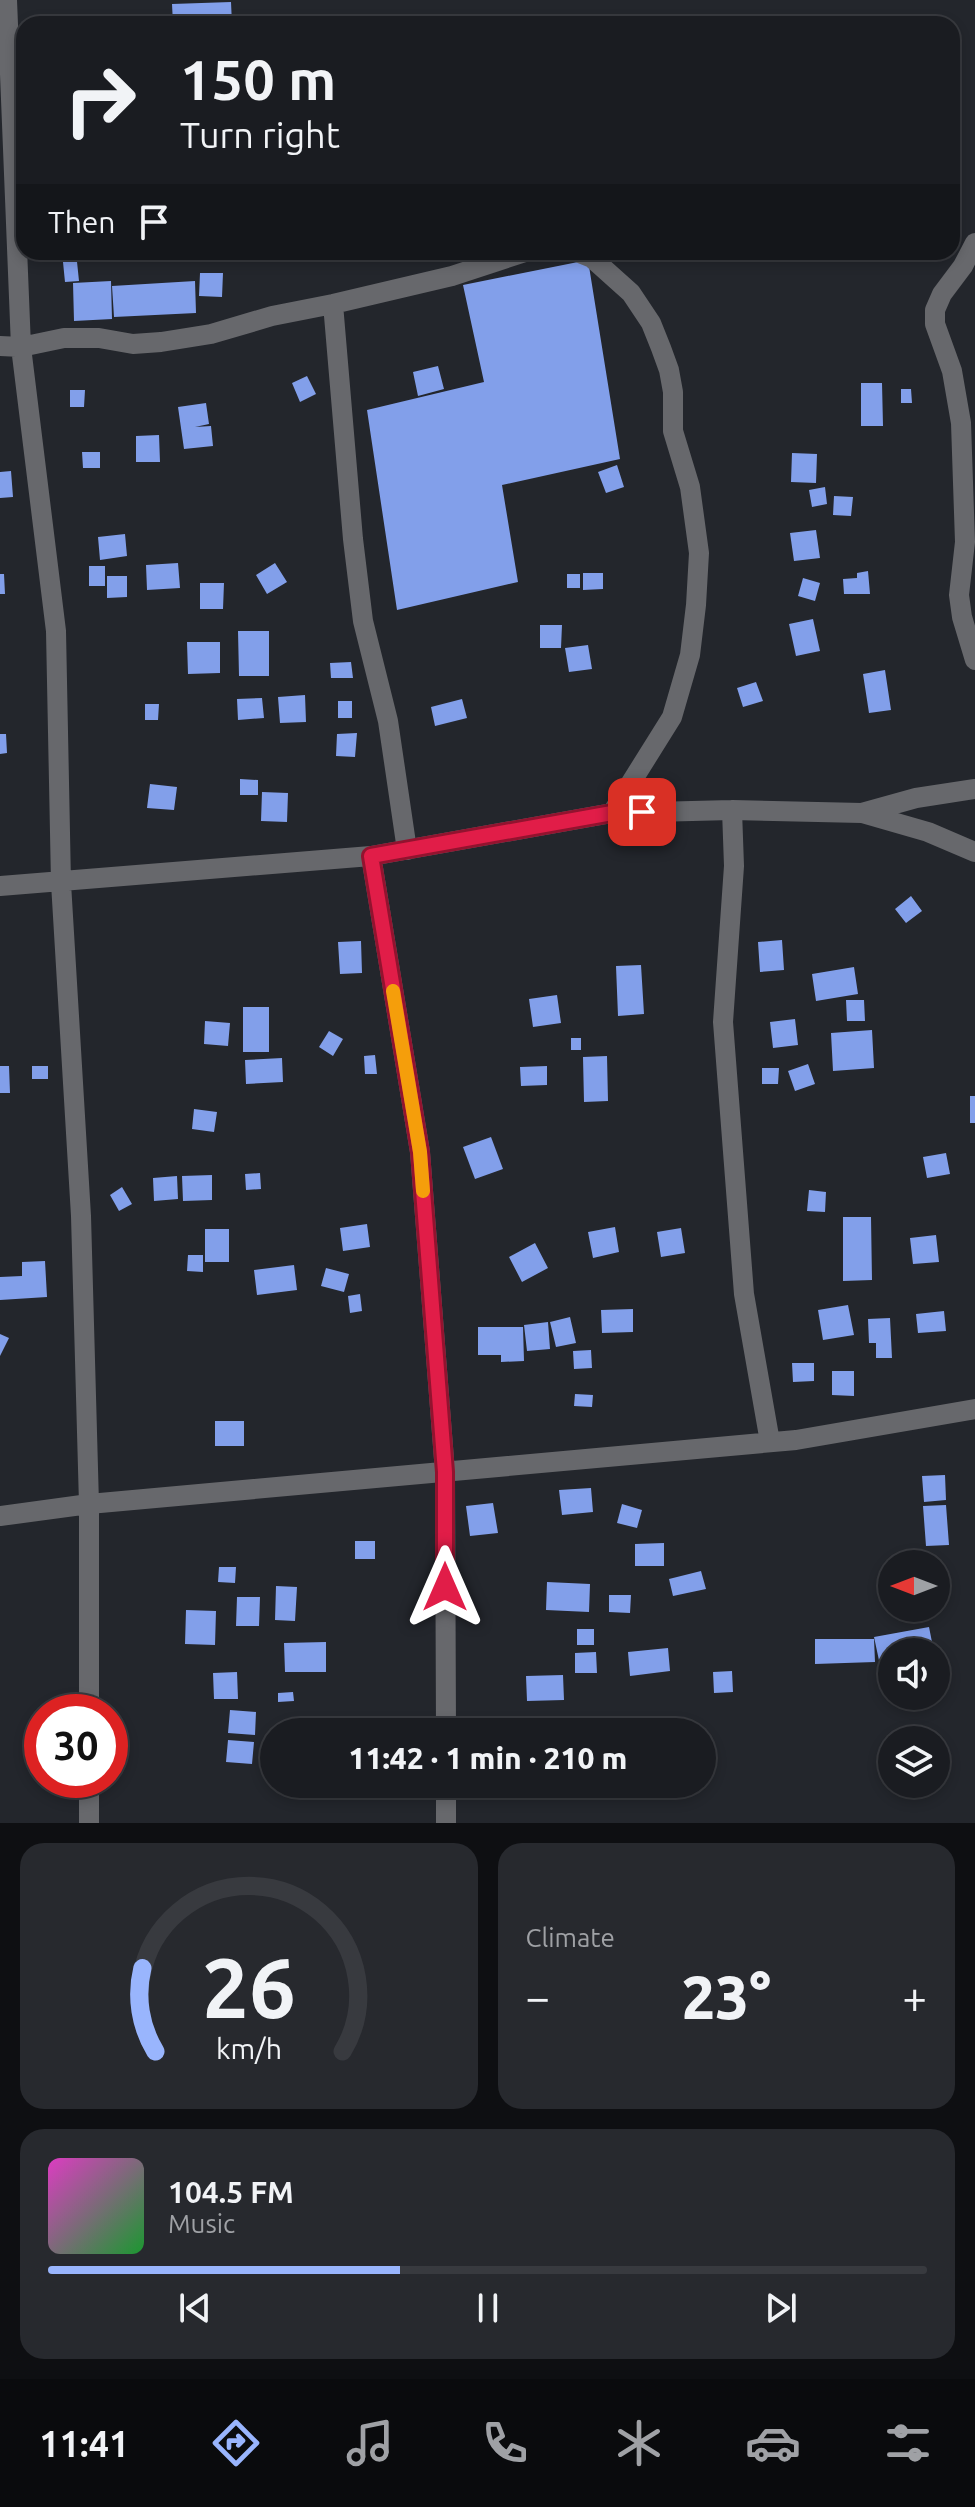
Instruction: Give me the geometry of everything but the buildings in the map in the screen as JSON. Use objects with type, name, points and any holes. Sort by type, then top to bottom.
[{"type":"street","points":[[7,0],[10,346],[56,631],[61,883],[81,1216],[89,1504],[89,1694]]},
{"type":"street","points":[[975,243],[935,310],[935,324],[952,371],[961,423],[965,542],[959,595],[975,660]]},
{"type":"street","points":[[10,346],[64,338],[99,338],[133,344],[211,334],[272,316],[452,276],[501,260]]},
{"type":"street","points":[[594,260],[631,293],[651,323],[669,370],[673,392],[673,431],[690,487],[699,553],[690,655],[672,717],[612,813]]},
{"type":"street","points":[[333,304],[363,621],[388,721],[407,850]]},
{"type":"street","points":[[862,813],[916,798],[975,789]]},
{"type":"street","points":[[732,810],[734,866],[723,1022],[744,1294],[770,1442]]},
{"type":"street","points":[[0,886],[371,856],[612,813],[732,810],[862,813],[928,832],[975,852]]},
{"type":"street","points":[[371,856],[420,1152],[445,1472],[446,1718]]},
{"type":"street","points":[[0,1516],[89,1504],[770,1442],[975,1409]]},
{"type":"street","points":[[89,1798],[89,1823]]},
{"type":"street","points":[[446,1798],[446,1823]]},
{"type":"slow traffic","points":[[393,991],[420,1152],[423,1191]]},
{"type":"route","points":[[445,1587],[445,1472],[420,1152],[371,856],[612,813],[642,812]]}]
